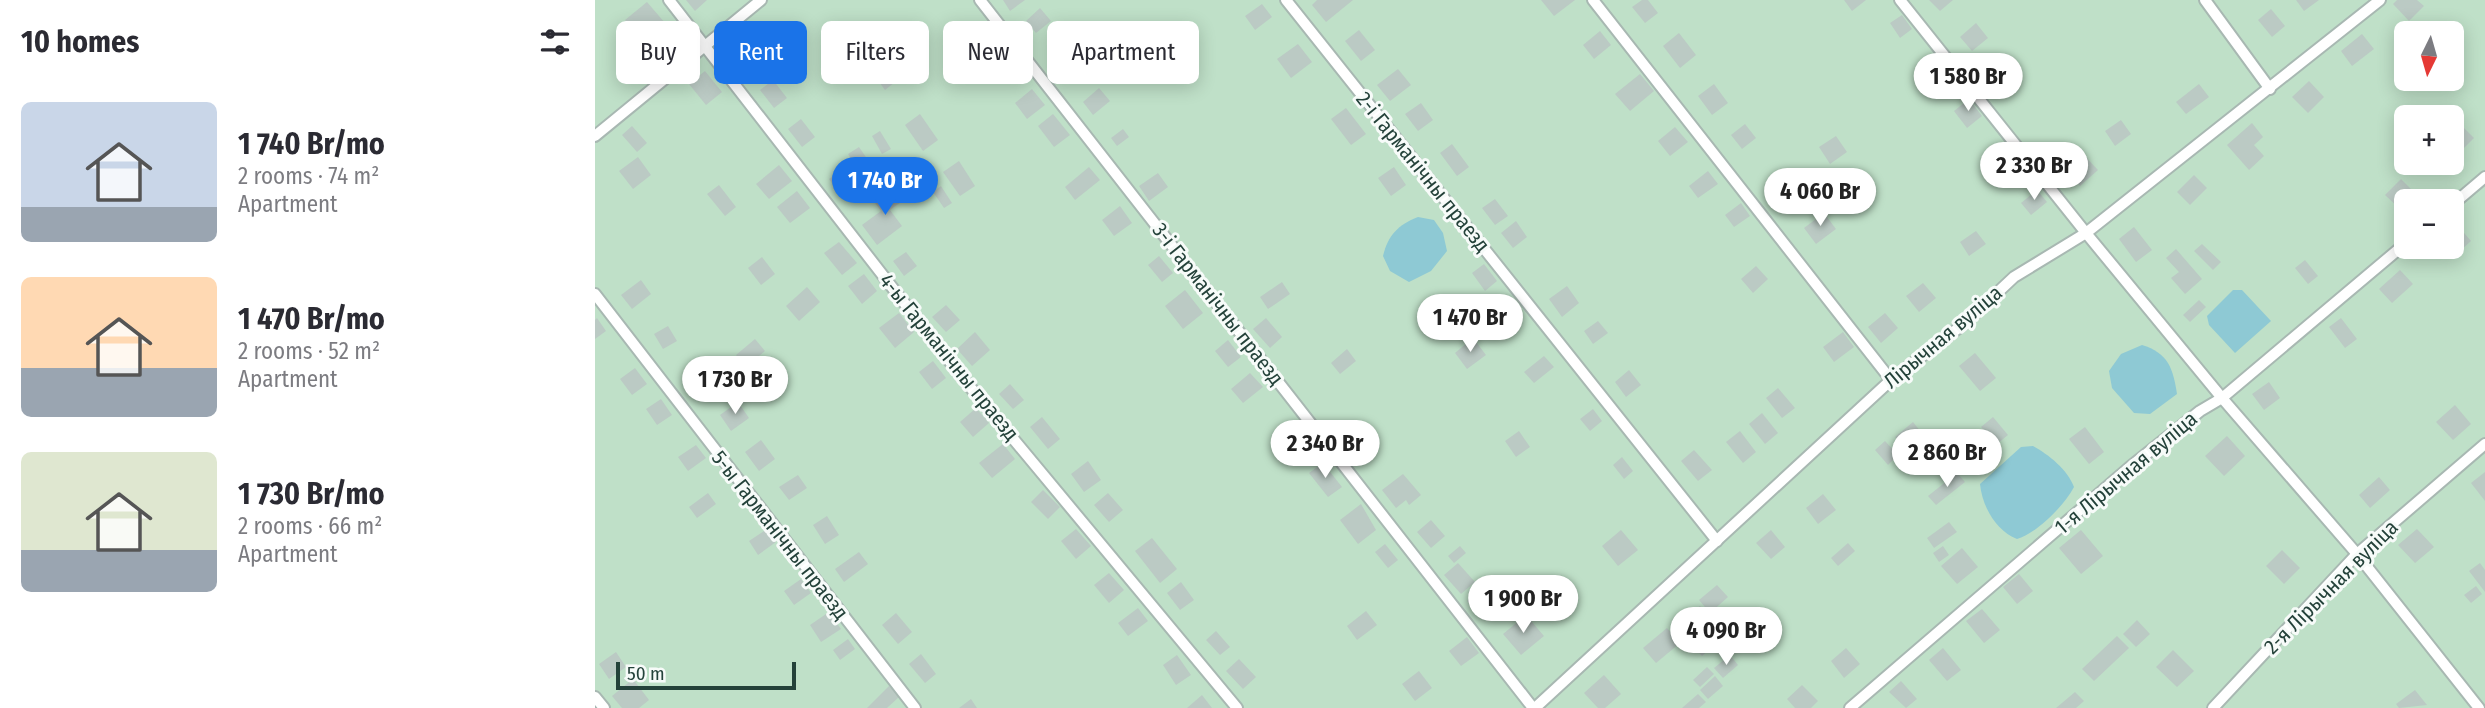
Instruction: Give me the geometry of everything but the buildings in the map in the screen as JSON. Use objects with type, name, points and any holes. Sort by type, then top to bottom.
[{"type":"lane","name":"4-ы Гарманічны праезд","points":[[669,0],[961,376],[1237,708]]},
{"type":"lane","points":[[595,136],[761,0]]},
{"type":"lane","name":"3-і Гарманічны праезд","points":[[980,0],[1534,708]]},
{"type":"lane","name":"2-і Гарманічны праезд","points":[[1286,0],[1717,541]]},
{"type":"lane","points":[[1593,0],[1891,380]]},
{"type":"lane","points":[[1900,0],[2086,233],[2221,398],[2357,554],[2479,708]]},
{"type":"lane","points":[[2205,0],[2270,89]]},
{"type":"lane","name":"Лірычная вуліца","points":[[1534,708],[1891,380],[1965,323],[2014,276],[2086,233],[2380,0]]},
{"type":"lane","points":[[2464,195],[2485,177]]},
{"type":"lane","name":"1-я Лірычная вуліца","points":[[1850,708],[2130,467],[2221,398],[2394,253]]},
{"type":"lane","name":"5-ы Гарманічны праезд","points":[[595,294],[915,708]]},
{"type":"lane","name":"2-я Лірычная вуліца","points":[[2213,708],[2357,554],[2485,444]]},
{"type":"lane","points":[[595,696],[604,708]]},
{"type":"green space","points":[[595,0],[2485,0],[2485,708],[595,708]]},
{"type":"water","points":[[1418,217],[1434,220],[1443,233],[1447,251],[1431,271],[1409,282],[1390,271],[1383,256],[1395,232]]},
{"type":"water","points":[[2233,290],[2242,290],[2271,321],[2235,353],[2209,325],[2207,316]]},
{"type":"water","points":[[2142,345],[2158,352],[2168,363],[2177,394],[2150,414],[2134,413],[2112,388],[2109,371],[2121,354]]},
{"type":"water","points":[[2033,446],[2057,463],[2074,487],[2049,518],[2017,539],[2003,530],[1991,517],[1980,484],[2021,447]]}]
